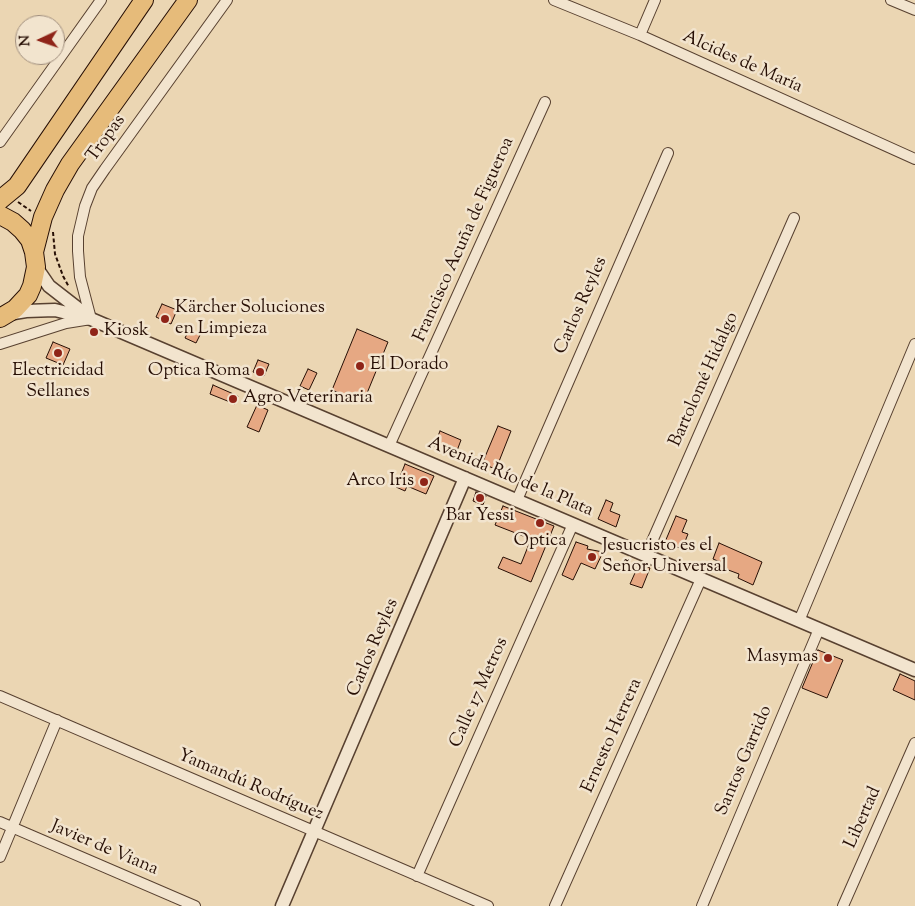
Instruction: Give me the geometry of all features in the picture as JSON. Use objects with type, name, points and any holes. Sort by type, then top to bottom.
[{"type":"highway","points":[[5,196],[17,186],[144,0]]},
{"type":"highway","points":[[35,259],[48,222],[55,190],[70,164],[188,0]]},
{"type":"highway","points":[[0,215],[13,222],[30,240],[35,259],[35,277],[28,295],[22,303],[3,316]]},
{"type":"street","points":[[0,142],[101,0]]},
{"type":"street","name":"Tropas","points":[[92,319],[80,277],[78,251],[78,236],[85,206],[97,182],[227,0]]},
{"type":"street","name":"Alcides de María","points":[[554,0],[640,35],[915,159]]},
{"type":"street","points":[[640,35],[655,0]]},
{"type":"street","points":[[891,0],[915,10]]},
{"type":"street","name":"Francisco Acuña de Figueroa","points":[[390,446],[544,102]]},
{"type":"street","name":"Carlos Reyles","points":[[516,500],[668,153]]},
{"type":"street","name":"Bartolomé Hidalgo","points":[[646,555],[794,218]]},
{"type":"street","name":"Avenida Río de la Plata","points":[[35,259],[49,286],[92,319]]},
{"type":"street","name":"Avenida Río de la Plata","points":[[3,316],[45,310],[67,312],[92,319],[915,670]]},
{"type":"street","points":[[0,344],[66,323],[92,319]]},
{"type":"street","points":[[799,621],[915,344]]},
{"type":"street","name":"Carlos Reyles","points":[[282,906],[465,478]]},
{"type":"street","name":"Calle 17 Metros","points":[[417,876],[573,524]]},
{"type":"street","name":"Ernesto Herrera","points":[[555,906],[701,579]]},
{"type":"street","name":"Santos Garrido","points":[[702,906],[818,629]]},
{"type":"street","name":"Yamandú Rodríguez","points":[[0,696],[488,906]]},
{"type":"street","points":[[0,857],[57,720]]},
{"type":"street","name":"Libertad","points":[[843,906],[915,743]]},
{"type":"street","name":"Javier de Viana","points":[[0,822],[195,906]]},
{"type":"path","points":[[5,196],[48,222],[55,254],[70,290]]},
{"type":"building","points":[[162,304],[177,310],[171,324],[156,317]]},
{"type":"building","name":"El Dorado","points":[[357,329],[388,342],[363,403],[332,390]]},
{"type":"building","points":[[189,330],[200,335],[196,343],[185,338]]},
{"type":"building","name":"Electricidad Sellanes","points":[[53,342],[70,349],[63,365],[46,358]]},
{"type":"building","points":[[258,360],[269,364],[264,376],[253,372]]},
{"type":"building","points":[[308,369],[317,373],[309,390],[300,386]]},
{"type":"building","points":[[213,385],[238,396],[235,404],[210,394]]},
{"type":"building","points":[[257,405],[268,410],[259,432],[247,427]]},
{"type":"building","points":[[498,426],[511,431],[496,469],[482,464]]},
{"type":"building","points":[[440,431],[461,440],[455,456],[434,446]]},
{"type":"building","points":[[405,464],[434,476],[426,494],[407,486],[405,491],[396,487]]},
{"type":"building","name":"Bar Yessi","points":[[476,492],[486,496],[483,505],[473,501]]},
{"type":"building","points":[[606,500],[613,503],[610,511],[620,515],[616,527],[598,519]]},
{"type":"building","points":[[503,506],[554,526],[531,582],[498,568],[503,557],[521,564],[531,539],[495,525]]},
{"type":"building","points":[[676,516],[687,520],[682,532],[688,534],[682,549],[665,542]]},
{"type":"building","points":[[576,542],[588,546],[587,549],[603,552],[595,569],[581,563],[573,580],[562,575]]},
{"type":"building","points":[[719,543],[762,562],[753,585],[738,578],[739,574],[723,568],[725,564],[713,559]]},
{"type":"building","points":[[639,564],[650,568],[642,588],[630,584]]},
{"type":"building","points":[[818,650],[843,660],[827,698],[802,688]]},
{"type":"building","points":[[900,674],[915,681],[915,700],[893,690]]},
{"type":"place","name":"Kärcher Soluciones en Limpieza","points":[[165,319]]},
{"type":"place","name":"Kiosk","points":[[94,332]]},
{"type":"place","name":"Electricidad Sellanes","points":[[58,353]]},
{"type":"place","name":"El Dorado","points":[[360,366]]},
{"type":"place","name":"Optica Roma","points":[[260,372]]},
{"type":"place","name":"Agro Veterinaria","points":[[233,399]]},
{"type":"place","name":"Arco Iris","points":[[424,482]]},
{"type":"place","name":"Bar Yessi","points":[[480,498]]},
{"type":"place","name":"Optica","points":[[540,523]]},
{"type":"place","name":"Jesucristo es el Señor Universal","points":[[592,557]]},
{"type":"place","name":"Masymas","points":[[828,658]]}]
